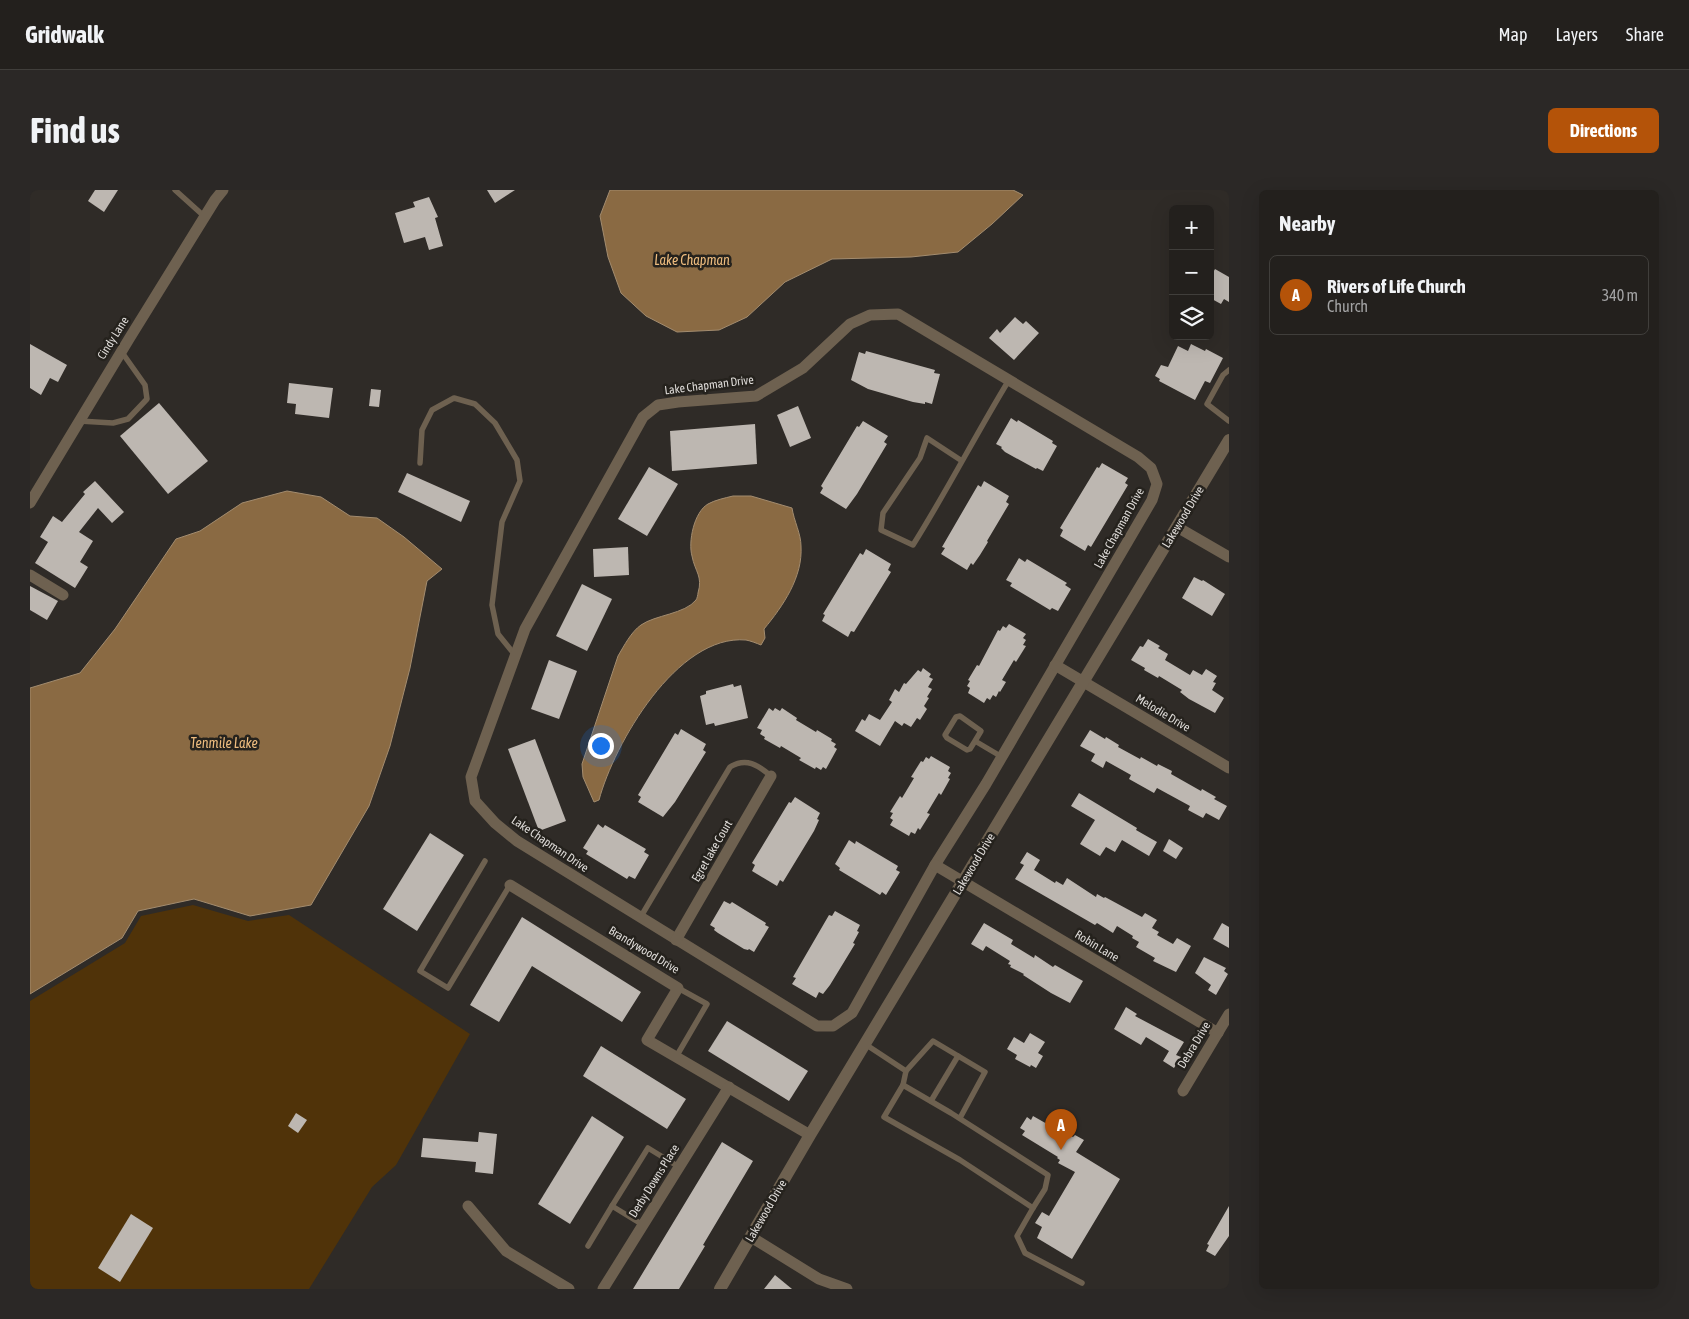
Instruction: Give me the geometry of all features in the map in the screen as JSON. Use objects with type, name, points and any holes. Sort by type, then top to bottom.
[{"type":"street","name":"Cindy Lane","points":[[30,503],[121,351],[223,190]]},
{"type":"street","name":"Lake Chapman Drive","points":[[870,314],[898,314],[1009,380],[1138,457],[1151,468],[1157,484],[1152,500],[1002,757],[936,865],[852,1013],[833,1026],[817,1026],[516,841],[495,823],[475,801],[471,778],[525,629],[643,417],[658,405],[756,396],[803,368],[850,324],[870,314]]},
{"type":"street","name":"Lakewood Drive","points":[[720,1289],[810,1135],[1229,440]]},
{"type":"street","points":[[1177,527],[1229,557]]},
{"type":"street","points":[[30,575],[63,595]]},
{"type":"street","name":"Melodie Drive","points":[[1055,666],[1229,768]]},
{"type":"street","name":"Egret lake Court","points":[[676,940],[771,776]]},
{"type":"street","name":"Robin Lane","points":[[936,865],[1218,1033]]},
{"type":"street","name":"Brandywood Drive","points":[[510,885],[678,988],[647,1040],[810,1135]]},
{"type":"street","name":"Debra Drive","points":[[1183,1091],[1229,1014]]},
{"type":"street","name":"Derby Downs Place","points":[[603,1289],[729,1087]]},
{"type":"street","points":[[468,1206],[506,1251],[569,1289]]},
{"type":"street","points":[[751,1237],[819,1279],[847,1289]]},
{"type":"lane","points":[[175,190],[205,217]]},
{"type":"lane","points":[[79,421],[113,423],[128,419],[147,399],[145,385],[121,351]]},
{"type":"lane","points":[[1229,370],[1223,375],[1207,404],[1229,421]]},
{"type":"lane","points":[[962,461],[927,438],[920,458],[883,513],[881,530],[913,545],[933,513],[1009,380]]},
{"type":"lane","points":[[420,463],[422,430],[432,410],[454,398],[474,404],[495,423],[517,460],[520,481],[502,522],[492,605],[498,634],[516,655]]},
{"type":"lane","points":[[960,716],[981,731],[975,741],[970,750],[967,750],[947,738],[946,735],[956,717],[960,716]]},
{"type":"lane","points":[[975,741],[1002,757]]},
{"type":"lane","points":[[640,918],[730,767],[736,763],[748,762],[759,766],[771,776]]},
{"type":"lane","points":[[485,861],[420,971],[448,988],[510,885]]},
{"type":"lane","points":[[676,1057],[707,1004],[678,988]]},
{"type":"lane","points":[[960,1118],[985,1072],[933,1041],[906,1071],[904,1086],[884,1117],[960,1160],[1033,1208]]},
{"type":"lane","points":[[865,1044],[906,1071]]},
{"type":"lane","points":[[931,1101],[958,1056]]},
{"type":"lane","points":[[904,1086],[960,1118],[1048,1175],[1045,1190],[1017,1236],[1025,1253],[1082,1283]]},
{"type":"lane","points":[[588,1246],[648,1148],[679,1167]]},
{"type":"lane","points":[[612,1206],[642,1225]]},
{"type":"shaded area","points":[[193,905],[248,921],[289,915],[470,1034],[396,1165],[372,1187],[309,1289],[30,1289],[30,1001],[125,943],[141,916]]},
{"type":"water","name":"Lake Chapman","points":[[610,190],[1013,190],[1023,195],[958,252],[911,257],[832,259],[785,282],[747,317],[719,330],[677,332],[646,316],[621,293],[608,257],[600,216]]},
{"type":"water","name":"Tenmile Lake","points":[[287,491],[321,497],[350,516],[377,518],[404,537],[442,569],[427,581],[410,668],[390,746],[369,806],[311,905],[250,916],[194,899],[138,911],[122,938],[30,994],[30,688],[80,673],[115,629],[176,539],[200,531],[242,503]]},
{"type":"water","points":[[733,496],[751,496],[792,508],[801,546],[801,558],[795,580],[785,601],[764,629],[765,638],[761,645],[746,640],[720,643],[696,655],[673,673],[652,697],[634,723],[607,777],[599,800],[594,802],[583,777],[582,764],[618,656],[631,635],[641,625],[685,608],[696,600],[700,582],[691,550],[693,528],[699,514],[708,504]]},
{"type":"building","points":[[95,190],[118,190],[104,212],[88,201]]},
{"type":"building","points":[[487,190],[515,190],[495,203]]},
{"type":"building","points":[[429,197],[438,217],[435,218],[443,246],[429,250],[425,237],[404,243],[395,213],[415,207],[413,202]]},
{"type":"building","points":[[1215,269],[1229,277],[1229,302],[1224,299],[1221,304],[1214,300]]},
{"type":"building","points":[[1015,317],[1023,324],[1026,321],[1039,333],[1014,360],[989,338],[997,329],[1000,333]]},
{"type":"building","points":[[30,344],[67,365],[58,382],[50,378],[41,395],[30,388]]},
{"type":"building","points":[[1191,344],[1223,358],[1210,383],[1205,381],[1195,400],[1159,381],[1160,379],[1155,376],[1161,365],[1168,367],[1178,346],[1188,351]]},
{"type":"building","points":[[866,351],[935,370],[934,373],[940,374],[932,404],[913,402],[868,389],[851,380],[859,352],[865,354]]},
{"type":"building","points":[[289,383],[333,388],[329,418],[295,414],[296,404],[287,403]]},
{"type":"building","points":[[371,389],[381,390],[379,407],[369,406]]},
{"type":"building","points":[[159,403],[208,461],[168,494],[120,436]]},
{"type":"building","points":[[798,406],[811,438],[790,447],[777,415]]},
{"type":"building","points":[[1011,418],[1017,422],[1018,420],[1053,441],[1052,443],[1057,446],[1043,471],[1005,452],[1002,447],[996,444]]},
{"type":"building","points":[[863,421],[888,436],[884,442],[887,444],[846,509],[820,493],[823,488],[821,486],[857,426],[859,427]]},
{"type":"building","points":[[755,424],[757,464],[672,471],[670,431]]},
{"type":"building","points":[[1102,463],[1128,478],[1125,483],[1128,485],[1091,547],[1088,545],[1085,551],[1060,536],[1063,530],[1060,528],[1097,467],[1099,468]]},
{"type":"building","points":[[649,467],[678,484],[647,536],[618,519]]},
{"type":"building","points":[[407,473],[470,501],[461,522],[398,492]]},
{"type":"building","points":[[95,481],[124,512],[112,523],[98,508],[79,532],[93,541],[80,562],[88,567],[75,588],[35,563],[48,542],[40,537],[53,516],[62,522],[85,494],[83,492]]},
{"type":"building","points":[[984,481],[1009,496],[1006,502],[1009,504],[980,555],[973,565],[971,563],[967,570],[941,554],[945,548],[942,547],[978,485],[981,487]]},
{"type":"building","points":[[628,547],[629,575],[594,577],[593,549]]},
{"type":"building","points":[[866,549],[891,564],[888,570],[891,572],[854,632],[851,631],[848,637],[822,621],[825,615],[823,614],[860,553],[863,555]]},
{"type":"building","points":[[1019,558],[1025,562],[1027,559],[1067,583],[1065,585],[1071,589],[1058,611],[1052,608],[1050,610],[1010,586],[1012,583],[1006,580]]},
{"type":"building","points":[[1194,577],[1203,580],[1225,594],[1212,616],[1182,598]]},
{"type":"building","points":[[582,584],[612,599],[587,651],[556,636]]},
{"type":"building","points":[[30,586],[58,601],[47,620],[30,610]]},
{"type":"building","points":[[1009,624],[1026,634],[1023,638],[1026,640],[1023,645],[1026,646],[1016,662],[1014,660],[1002,680],[1006,682],[1000,692],[996,697],[993,695],[990,700],[987,698],[984,703],[968,693],[970,688],[967,686],[970,681],[968,680],[977,665],[979,666],[998,630],[1000,631],[1003,626],[1006,628]]},
{"type":"building","points":[[1148,639],[1160,646],[1158,648],[1168,654],[1165,660],[1190,675],[1193,670],[1202,675],[1206,669],[1217,676],[1213,682],[1216,683],[1212,690],[1224,698],[1215,713],[1189,699],[1180,692],[1182,690],[1159,676],[1158,678],[1144,670],[1145,668],[1131,660],[1140,646],[1143,647]]},
{"type":"building","points":[[549,660],[577,671],[559,719],[531,709]]},
{"type":"building","points":[[923,668],[931,674],[929,677],[933,679],[928,687],[932,689],[927,697],[929,698],[924,706],[927,709],[920,720],[917,718],[911,727],[904,723],[902,726],[895,721],[880,746],[855,731],[862,719],[865,721],[869,714],[880,720],[892,702],[889,700],[895,689],[899,692],[904,683],[906,684],[918,670],[921,672]]},
{"type":"building","points":[[733,684],[734,687],[741,685],[748,718],[715,726],[714,723],[706,725],[700,696],[706,694],[706,691]]},
{"type":"building","points":[[769,708],[773,711],[775,708],[780,711],[782,708],[797,718],[796,720],[832,739],[831,741],[836,744],[834,747],[837,749],[826,769],[823,767],[821,770],[816,767],[815,769],[799,760],[801,758],[781,746],[780,748],[764,739],[765,737],[760,734],[762,730],[757,728]]},
{"type":"building","points":[[681,729],[706,744],[703,750],[706,752],[675,802],[663,817],[638,802],[641,797],[638,795],[675,733],[678,735]]},
{"type":"building","points":[[1090,730],[1105,739],[1106,737],[1119,745],[1118,747],[1140,759],[1141,757],[1157,766],[1158,764],[1172,771],[1171,774],[1216,797],[1214,799],[1227,806],[1219,820],[1206,813],[1203,818],[1188,810],[1190,806],[1157,788],[1154,793],[1129,779],[1131,775],[1106,761],[1103,768],[1091,761],[1095,754],[1080,746]]},
{"type":"building","points":[[535,739],[566,821],[539,831],[508,749]]},
{"type":"building","points":[[931,756],[950,767],[948,771],[951,773],[948,778],[950,779],[941,795],[939,793],[927,813],[930,814],[920,830],[918,828],[915,834],[911,832],[909,836],[890,825],[893,820],[890,818],[893,813],[890,812],[900,796],[902,798],[914,778],[911,777],[921,761],[923,762],[926,757],[929,759]]},
{"type":"building","points":[[1079,793],[1157,842],[1149,856],[1122,840],[1115,852],[1106,847],[1100,856],[1080,844],[1095,820],[1071,806]]},
{"type":"building","points":[[795,797],[820,813],[817,819],[819,820],[783,882],[780,880],[777,886],[752,871],[755,865],[752,863],[789,802],[791,803]]},
{"type":"building","points":[[598,824],[603,828],[605,825],[646,849],[644,852],[649,855],[635,879],[629,876],[627,879],[586,854],[588,851],[583,848]]},
{"type":"building","points":[[430,833],[464,855],[417,931],[383,909]]},
{"type":"building","points":[[1169,839],[1183,848],[1176,859],[1163,851]]},
{"type":"building","points":[[849,840],[855,844],[856,841],[898,866],[896,870],[900,872],[886,895],[882,892],[880,895],[839,870],[840,868],[835,864]]},
{"type":"building","points":[[1027,852],[1040,860],[1034,870],[1055,883],[1056,881],[1063,885],[1067,878],[1096,897],[1097,894],[1105,897],[1142,917],[1145,913],[1157,920],[1152,928],[1159,932],[1157,935],[1173,944],[1177,938],[1191,946],[1176,972],[1153,961],[1155,958],[1136,947],[1139,942],[1132,938],[1133,936],[1117,926],[1113,933],[1097,923],[1095,925],[1015,879],[1024,865],[1020,863]]},
{"type":"building","points":[[724,901],[730,904],[732,902],[766,923],[765,925],[769,927],[754,952],[744,949],[718,933],[710,925]]},
{"type":"building","points":[[835,911],[860,925],[857,931],[859,932],[853,943],[855,944],[830,985],[823,994],[819,992],[816,998],[792,984],[796,978],[793,977],[829,915],[832,916]]},
{"type":"building","points":[[522,917],[641,992],[622,1022],[532,966],[499,1022],[470,1005]]},
{"type":"building","points":[[984,923],[1013,940],[1011,944],[1034,958],[1035,955],[1053,967],[1055,965],[1083,981],[1070,1003],[1010,967],[1011,965],[1008,964],[1010,961],[986,946],[983,951],[971,944]]},
{"type":"building","points":[[1222,923],[1229,927],[1229,948],[1213,939]]},
{"type":"building","points":[[1204,957],[1226,968],[1224,971],[1228,974],[1216,995],[1208,990],[1211,985],[1195,973]]},
{"type":"building","points":[[1126,1007],[1137,1014],[1135,1016],[1184,1042],[1176,1055],[1181,1057],[1174,1068],[1163,1061],[1169,1051],[1146,1037],[1141,1045],[1114,1029]]},
{"type":"building","points":[[727,1021],[808,1071],[789,1101],[708,1051]]},
{"type":"building","points":[[1030,1033],[1045,1042],[1038,1053],[1043,1056],[1036,1068],[1015,1059],[1017,1055],[1007,1049],[1014,1037],[1024,1043]]},
{"type":"building","points":[[601,1046],[686,1099],[667,1129],[583,1076]]},
{"type":"building","points":[[296,1113],[307,1120],[298,1133],[288,1126]]},
{"type":"building","points":[[592,1116],[624,1137],[570,1224],[538,1204]]},
{"type":"building","points":[[1033,1116],[1070,1137],[1075,1135],[1084,1140],[1076,1152],[1120,1179],[1072,1259],[1037,1238],[1042,1227],[1035,1223],[1042,1212],[1049,1216],[1075,1172],[1058,1163],[1060,1160],[1058,1157],[1022,1135],[1025,1131],[1020,1128],[1027,1117],[1031,1120]]},
{"type":"building","points":[[479,1132],[497,1134],[493,1174],[475,1172],[476,1162],[421,1157],[423,1138],[478,1142]]},
{"type":"building","points":[[722,1142],[753,1161],[679,1289],[633,1289]]},
{"type":"building","points":[[1229,1206],[1229,1236],[1215,1256],[1206,1251],[1209,1245],[1207,1244]]},
{"type":"building","points":[[131,1214],[153,1228],[120,1282],[98,1268]]},
{"type":"building","points":[[775,1275],[792,1289],[764,1289]]},
{"type":"place","name":"Rivers of Life Church","points":[[1061,1150]]}]
